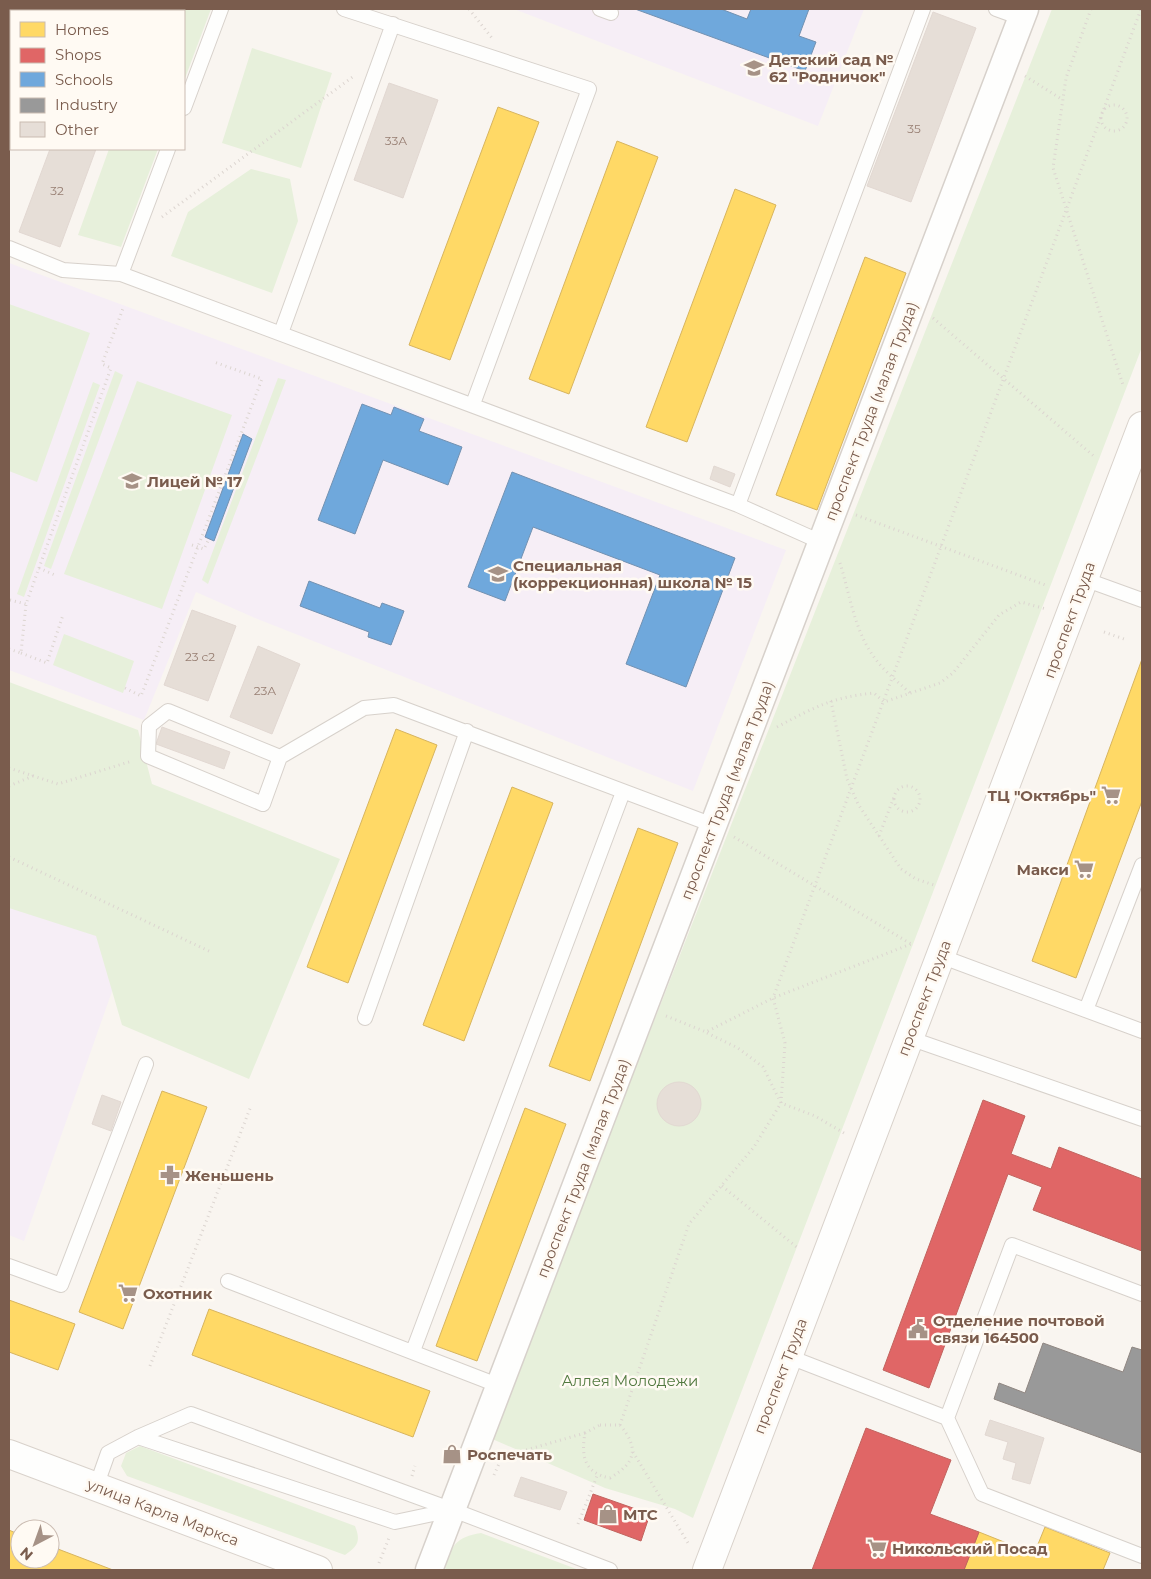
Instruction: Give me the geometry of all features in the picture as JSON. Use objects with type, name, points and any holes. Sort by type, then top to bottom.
[{"type":"street","name":"проспект Труда (малая Труда)","points":[[428,1570],[453,1510],[1023,13]]},
{"type":"street","name":"проспект Труда","points":[[707,1570],[1142,426]]},
{"type":"street","name":"улица Карла Маркса","points":[[9,1454],[318,1570]]},
{"type":"lane","points":[[185,105],[221,9]]},
{"type":"lane","points":[[344,9],[589,89],[473,404]]},
{"type":"lane","points":[[738,505],[922,9]]},
{"type":"lane","points":[[996,9],[1023,13]]},
{"type":"lane","points":[[281,334],[393,24]]},
{"type":"lane","points":[[121,274],[168,150]]},
{"type":"lane","points":[[9,248],[63,270],[121,274],[473,404],[738,505],[827,524]]},
{"type":"lane","points":[[1084,578],[1142,600]]},
{"type":"lane","points":[[280,758],[168,711],[149,726],[148,756],[263,804],[280,758],[364,708],[394,705],[713,825]]},
{"type":"lane","points":[[365,1018],[467,731]]},
{"type":"lane","points":[[413,1351],[623,792]]},
{"type":"lane","points":[[1086,1010],[1142,865]]},
{"type":"lane","points":[[940,956],[1142,1031]]},
{"type":"lane","points":[[909,1038],[1142,1119]]},
{"type":"lane","points":[[9,1266],[61,1285],[146,1064]]},
{"type":"lane","points":[[947,1418],[1012,1245],[1142,1294]]},
{"type":"lane","points":[[228,1281],[500,1386]]},
{"type":"lane","points":[[788,1356],[947,1418],[982,1494],[1142,1556]]},
{"type":"lane","points":[[96,1486],[108,1453],[138,1437],[191,1414],[610,1570]]},
{"type":"lane","points":[[138,1437],[395,1522],[453,1510]]},
{"type":"path","points":[[1091,9],[1066,78],[1053,168],[1123,386]]},
{"type":"path","points":[[620,1425],[689,1224],[754,1147],[781,1103],[786,1043],[773,998],[943,546],[1141,9]]},
{"type":"path","points":[[135,237],[381,57]]},
{"type":"path","points":[[1004,63],[1063,100]]},
{"type":"path","points":[[1115,105],[1122,108],[1127,119],[1120,129],[1112,130],[1102,122],[1102,114],[1107,108],[1115,105]]},
{"type":"path","points":[[913,301],[1096,458]]},
{"type":"path","points":[[21,653],[26,604],[111,368],[102,364],[124,306]]},
{"type":"path","points":[[124,688],[141,696],[262,378],[214,362]]},
{"type":"path","points":[[910,693],[870,651],[858,625],[827,524],[943,546],[1048,586]]},
{"type":"path","points":[[192,545],[204,549],[209,539]]},
{"type":"path","points":[[39,568],[57,576]]},
{"type":"path","points":[[10,600],[26,604]]},
{"type":"path","points":[[884,702],[940,683],[953,673],[999,616],[1021,602],[1040,606]]},
{"type":"path","points":[[9,648],[47,663],[63,616]]},
{"type":"path","points":[[1104,632],[1124,638]]},
{"type":"path","points":[[743,746],[815,707],[844,696],[874,693],[884,702]]},
{"type":"path","points":[[831,701],[842,760],[851,789],[878,836],[901,869],[916,879],[934,885]]},
{"type":"path","points":[[9,768],[58,784],[112,769],[148,756]]},
{"type":"path","points":[[9,786],[33,776]]},
{"type":"path","points":[[878,836],[894,797],[901,787],[909,786],[917,789],[920,801],[916,809],[903,811],[896,806],[894,797]]},
{"type":"path","points":[[706,1032],[773,998],[911,944],[713,825]]},
{"type":"path","points":[[9,857],[211,952]]},
{"type":"path","points":[[644,1007],[706,1032],[738,1048],[763,1067],[781,1103],[815,1116],[844,1133]]},
{"type":"path","points":[[150,1366],[251,1106]]},
{"type":"path","points":[[722,1186],[799,1249]]},
{"type":"path","points":[[490,1483],[502,1458],[585,1433],[600,1425],[620,1425]]},
{"type":"path","points":[[620,1425],[628,1435],[633,1451],[688,1543]]},
{"type":"path","points":[[585,1433],[582,1451],[587,1465],[597,1476],[610,1478],[627,1468],[633,1451]]},
{"type":"path","points":[[578,1524],[597,1476]]},
{"type":"shaded area","name":"Детский сад № 62 \"Родничок\"","points":[[514,9],[864,9],[818,126]]},
{"type":"shaded area","points":[[9,263],[786,550],[693,791],[255,618],[196,592],[144,720],[9,670]]},
{"type":"shaded area","points":[[9,897],[110,933],[116,980],[24,1241],[9,1235]]},
{"type":"green space","points":[[211,9],[185,78],[185,10],[160,10]]},
{"type":"green space","name":"Аллея Молодежи","points":[[1052,9],[1142,9],[1142,347],[693,1518],[675,1509],[605,1488],[490,1438]]},
{"type":"green space","points":[[252,48],[332,73],[301,168],[222,143]]},
{"type":"green space","points":[[109,150],[158,150],[121,247],[78,235]]},
{"type":"green space","points":[[251,169],[290,179],[298,221],[272,293],[171,256],[188,212]]},
{"type":"green space","points":[[9,304],[90,333],[37,482],[9,471]]},
{"type":"green space","points":[[115,371],[123,375],[51,569],[44,566]]},
{"type":"green space","points":[[278,378],[286,380],[208,584],[202,580]]},
{"type":"green space","points":[[137,381],[232,415],[162,609],[64,574]]},
{"type":"green space","points":[[93,382],[100,385],[24,597],[17,594]]},
{"type":"green space","points":[[64,634],[134,661],[123,693],[53,665]]},
{"type":"green space","points":[[9,682],[138,730],[152,784],[340,859],[249,1079],[122,1025],[96,936],[9,908]]},
{"type":"green space","points":[[140,1446],[355,1526],[358,1536],[357,1543],[345,1555],[127,1476],[121,1466],[126,1453]]},
{"type":"green space","points":[[481,1533],[579,1570],[446,1570],[445,1567],[456,1543],[466,1537]]},
{"type":"building: Homes","points":[[498,107],[539,122],[450,360],[409,345]]},
{"type":"building: Homes","points":[[617,141],[658,157],[569,394],[529,379]]},
{"type":"building: Homes","points":[[735,189],[776,205],[687,442],[646,427]]},
{"type":"building: Homes","points":[[865,257],[906,273],[817,510],[776,495]]},
{"type":"building: Homes","points":[[1142,659],[1142,801],[1076,978],[1032,961]]},
{"type":"building: Homes","points":[[396,729],[437,745],[348,983],[307,967]]},
{"type":"building: Homes","points":[[512,787],[553,803],[464,1041],[423,1025]]},
{"type":"building: Homes","points":[[638,828],[678,843],[590,1081],[549,1066]]},
{"type":"building: Homes","points":[[162,1091],[207,1107],[123,1329],[79,1312]]},
{"type":"building: Homes","points":[[525,1108],[566,1124],[477,1361],[436,1346]]},
{"type":"building: Homes","points":[[9,1300],[75,1324],[58,1370],[9,1352]]},
{"type":"building: Homes","points":[[209,1309],[430,1391],[413,1437],[192,1355]]},
{"type":"building: Homes","points":[[1045,1527],[1110,1553],[1103,1570],[964,1570],[979,1532],[1034,1554]]},
{"type":"building: Homes","points":[[9,1530],[10,1569],[60,1569],[60,1550],[113,1570],[9,1570]]},
{"type":"building: Shops","points":[[983,1100],[1025,1116],[1011,1154],[1051,1169],[1059,1147],[1142,1179],[1142,1251],[1033,1210],[1042,1187],[1008,1174],[929,1388],[883,1370]]},
{"type":"building: Shops","points":[[866,1428],[951,1460],[930,1514],[979,1532],[964,1570],[812,1570]]},
{"type":"building: Shops","points":[[593,1494],[650,1514],[641,1541],[584,1520]]},
{"type":"building: Schools","points":[[635,9],[721,9],[747,19],[751,9],[809,9],[799,36],[816,42],[805,71]]},
{"type":"building: Schools","points":[[362,404],[391,415],[394,407],[424,419],[419,431],[462,447],[448,485],[383,460],[355,534],[318,520]]},
{"type":"building: Schools","points":[[243,434],[252,439],[214,541],[205,537]]},
{"type":"building: Schools","points":[[512,472],[735,558],[686,687],[626,664],[660,575],[533,527],[505,601],[468,587]]},
{"type":"building: Schools","points":[[309,581],[380,608],[382,603],[404,611],[391,645],[368,637],[369,632],[300,606]]},
{"type":"building: Industry","points":[[1043,1343],[1123,1372],[1132,1347],[1142,1350],[1142,1453],[994,1399],[999,1383],[1025,1393]]},
{"type":"building: Other","points":[[102,9],[148,9],[148,10]]},
{"type":"building: Other","points":[[933,12],[976,28],[911,202],[867,186]]},
{"type":"building: Other","points":[[389,83],[438,100],[403,198],[354,180]]},
{"type":"building: Other","points":[[50,150],[96,150],[60,247],[19,232]]},
{"type":"building: Other","points":[[714,466],[735,474],[730,487],[710,479]]},
{"type":"building: Other","points":[[192,610],[236,626],[208,701],[164,685]]},
{"type":"building: Other","points":[[258,646],[300,664],[272,734],[230,717]]},
{"type":"building: Other","points":[[162,727],[230,752],[224,769],[156,744]]},
{"type":"building: Other","points":[[679,1082],[691,1086],[697,1092],[701,1104],[697,1116],[691,1122],[679,1126],[667,1122],[661,1116],[657,1104],[661,1092],[667,1086]]},
{"type":"building: Other","points":[[102,1095],[121,1102],[111,1131],[92,1124]]},
{"type":"building: Other","points":[[990,1420],[1044,1438],[1030,1484],[1012,1479],[1016,1463],[1003,1459],[1008,1442],[985,1435]]},
{"type":"building: Other","points":[[521,1477],[567,1492],[560,1510],[514,1496]]},
{"type":"place","name":"Детский сад № 62 \"Родничок\"","points":[[754,68]]},
{"type":"place","name":"Лицей № 17","points":[[132,481]]},
{"type":"place","name":"Специальная (коррекционная) школа № 15","points":[[498,574]]},
{"type":"place","name":"ТЦ \"Октябрь\"","points":[[1111,795]]},
{"type":"place","name":"Макси","points":[[1084,869]]},
{"type":"place","name":"Женьшень","points":[[170,1175]]},
{"type":"place","name":"Охотник","points":[[128,1293]]},
{"type":"place","name":"Отделение почтовой связи 164500","points":[[918,1329]]},
{"type":"place","name":"Роспечать","points":[[452,1454]]},
{"type":"place","name":"МТС","points":[[608,1514]]},
{"type":"place","name":"Никольский Посад","points":[[877,1548]]}]
